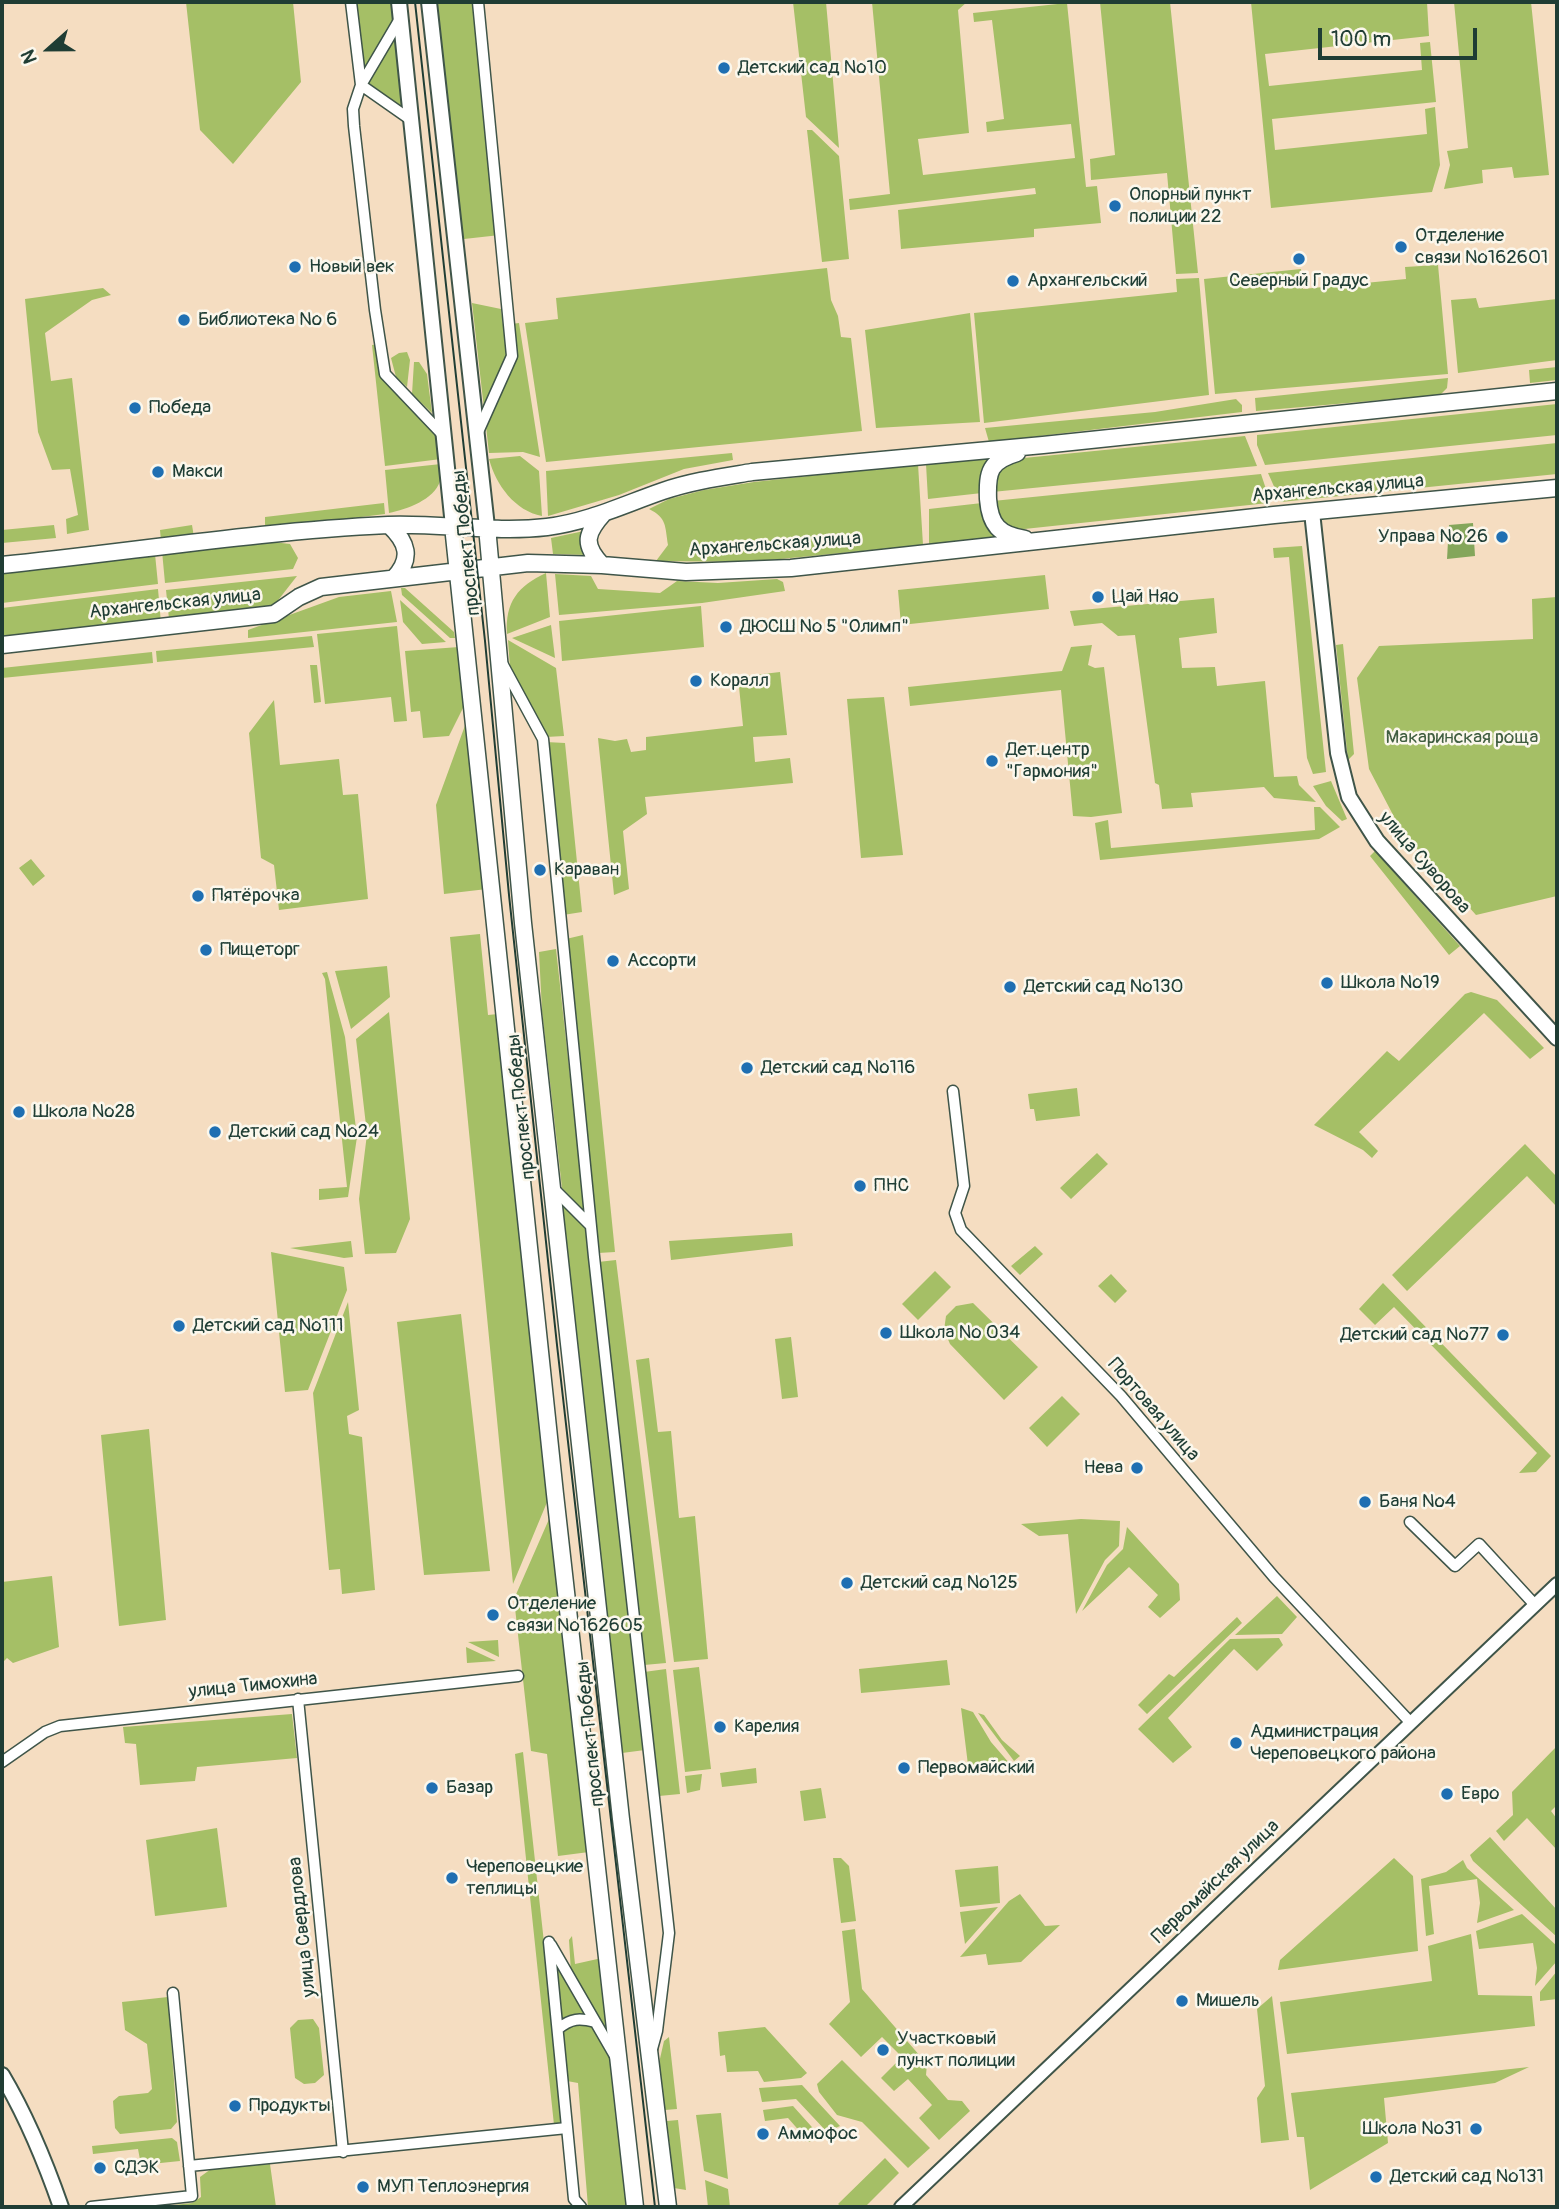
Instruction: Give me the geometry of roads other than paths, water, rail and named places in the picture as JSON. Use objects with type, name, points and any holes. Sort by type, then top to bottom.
[{"type":"main road","name":"проспект Победы","points":[[429,2],[487,527],[512,819],[649,2060],[668,2207]]},
{"type":"main road","name":"проспект Победы","points":[[400,9],[555,1494],[635,2207]]},
{"type":"main road","points":[[2,565],[388,525],[524,529],[546,527],[604,513],[666,490],[752,472],[1043,445],[1557,391]]},
{"type":"main road","points":[[1043,445],[1004,457],[994,464],[987,481],[989,512],[992,522],[1000,531],[1010,537],[1046,541]]},
{"type":"main road","name":"Архангельская улица","points":[[2,645],[274,614],[299,597],[321,587],[491,567],[539,563],[687,572],[740,572],[1557,488]]},
{"type":"main road","name":"улица Суворова","points":[[1311,512],[1338,753],[1349,797],[1377,841],[1557,1038]]},
{"type":"main road","points":[[602,565],[591,551],[589,535],[604,513]]},
{"type":"main road","points":[[388,525],[401,537],[406,552],[403,568],[394,578]]},
{"type":"main road","points":[[2,2075],[39,2147],[61,2207]]},
{"type":"street","points":[[351,2],[361,85],[411,120]]},
{"type":"street","points":[[477,436],[512,356],[478,2]]},
{"type":"street","points":[[400,9],[361,85],[353,109],[354,126],[376,319],[386,374],[443,435]]},
{"type":"street","points":[[499,659],[543,740],[591,1227],[669,1933],[657,2031],[649,2060]]},
{"type":"street","name":"Портовая улица","points":[[953,1091],[964,1186],[955,1213],[961,1230],[1121,1396],[1274,1577],[1410,1722]]},
{"type":"street","points":[[552,1186],[591,1227]]},
{"type":"street","points":[[1410,1522],[1455,1566],[1479,1544],[1535,1605]]},
{"type":"street","name":"Первомайская улица","points":[[901,2207],[1557,1584]]},
{"type":"street","name":"улица Тимохина","points":[[2,1762],[39,1736],[60,1726],[518,1676]]},
{"type":"street","name":"улица Свердлова","points":[[298,1699],[344,2152]]},
{"type":"street","points":[[581,2207],[574,2199],[549,1942],[618,2062]]},
{"type":"street","points":[[91,2207],[192,2196],[173,1993]]},
{"type":"street","points":[[558,2029],[568,2021],[581,2018],[595,2022]]},
{"type":"street","points":[[189,2166],[567,2128]]},
{"type":"tram line","points":[[415,2],[485,641],[557,1345],[655,2207]]},
{"type":"place","name":"Детский сад №10","points":[[724,68]]},
{"type":"place","name":"Опорный пункт полиции 22","points":[[1115,206]]},
{"type":"place","name":"Отделение связи №162601","points":[[1401,247]]},
{"type":"place","name":"Северный Градус","points":[[1299,259]]},
{"type":"place","name":"Новый век","points":[[295,267]]},
{"type":"place","name":"Архангельский","points":[[1013,281]]},
{"type":"place","name":"Библиотека № 6","points":[[184,320]]},
{"type":"place","name":"Победа","points":[[135,408]]},
{"type":"place","name":"Макси","points":[[158,472]]},
{"type":"place","name":"Управа № 26","points":[[1502,537]]},
{"type":"place","name":"Цай Няо","points":[[1098,597]]},
{"type":"place","name":"ДЮСШ № 5 \"Олимп\"","points":[[726,627]]},
{"type":"place","name":"Коралл","points":[[696,681]]},
{"type":"place","name":"Дет.центр \"Гармония\"","points":[[992,761]]},
{"type":"place","name":"Караван","points":[[540,870]]},
{"type":"place","name":"Пятёрочка","points":[[198,896]]},
{"type":"place","name":"Пищеторг","points":[[206,950]]},
{"type":"place","name":"Ассорти","points":[[613,961]]},
{"type":"place","name":"Школа №19","points":[[1327,983]]},
{"type":"place","name":"Детский сад №130","points":[[1010,987]]},
{"type":"place","name":"Детский сад №116","points":[[747,1068]]},
{"type":"place","name":"Школа №28","points":[[19,1112]]},
{"type":"place","name":"Детский сад №24","points":[[215,1132]]},
{"type":"place","name":"ПНС","points":[[860,1186]]},
{"type":"place","name":"Детский сад №111","points":[[179,1326]]},
{"type":"place","name":"Школа № 034","points":[[886,1333]]},
{"type":"place","name":"Детский сад №77","points":[[1503,1335]]},
{"type":"place","name":"Нева","points":[[1137,1468]]},
{"type":"place","name":"Баня №4","points":[[1365,1502]]},
{"type":"place","name":"Детский сад №125","points":[[847,1583]]},
{"type":"place","name":"Отделение связи №162605","points":[[493,1615]]},
{"type":"place","name":"Карелия","points":[[720,1727]]},
{"type":"place","name":"Администрация Череповецкого района","points":[[1236,1743]]},
{"type":"place","name":"Первомайский","points":[[904,1768]]},
{"type":"place","name":"Базар","points":[[432,1788]]},
{"type":"place","name":"Евро","points":[[1447,1794]]},
{"type":"place","name":"Череповецкие теплицы","points":[[452,1878]]},
{"type":"place","name":"Мишель","points":[[1182,2001]]},
{"type":"place","name":"Участковый пункт полиции","points":[[883,2050]]},
{"type":"place","name":"Продукты","points":[[235,2106]]},
{"type":"place","name":"Школа №31","points":[[1476,2129]]},
{"type":"place","name":"Аммофос","points":[[763,2134]]},
{"type":"place","name":"СДЭК","points":[[100,2168]]},
{"type":"place","name":"Детский сад №131","points":[[1376,2177]]},
{"type":"place","name":"МУП Теплоэнергия","points":[[363,2187]]},
{"type":"park label","name":"Макаринская роща","points":[[1462,738]]}]
